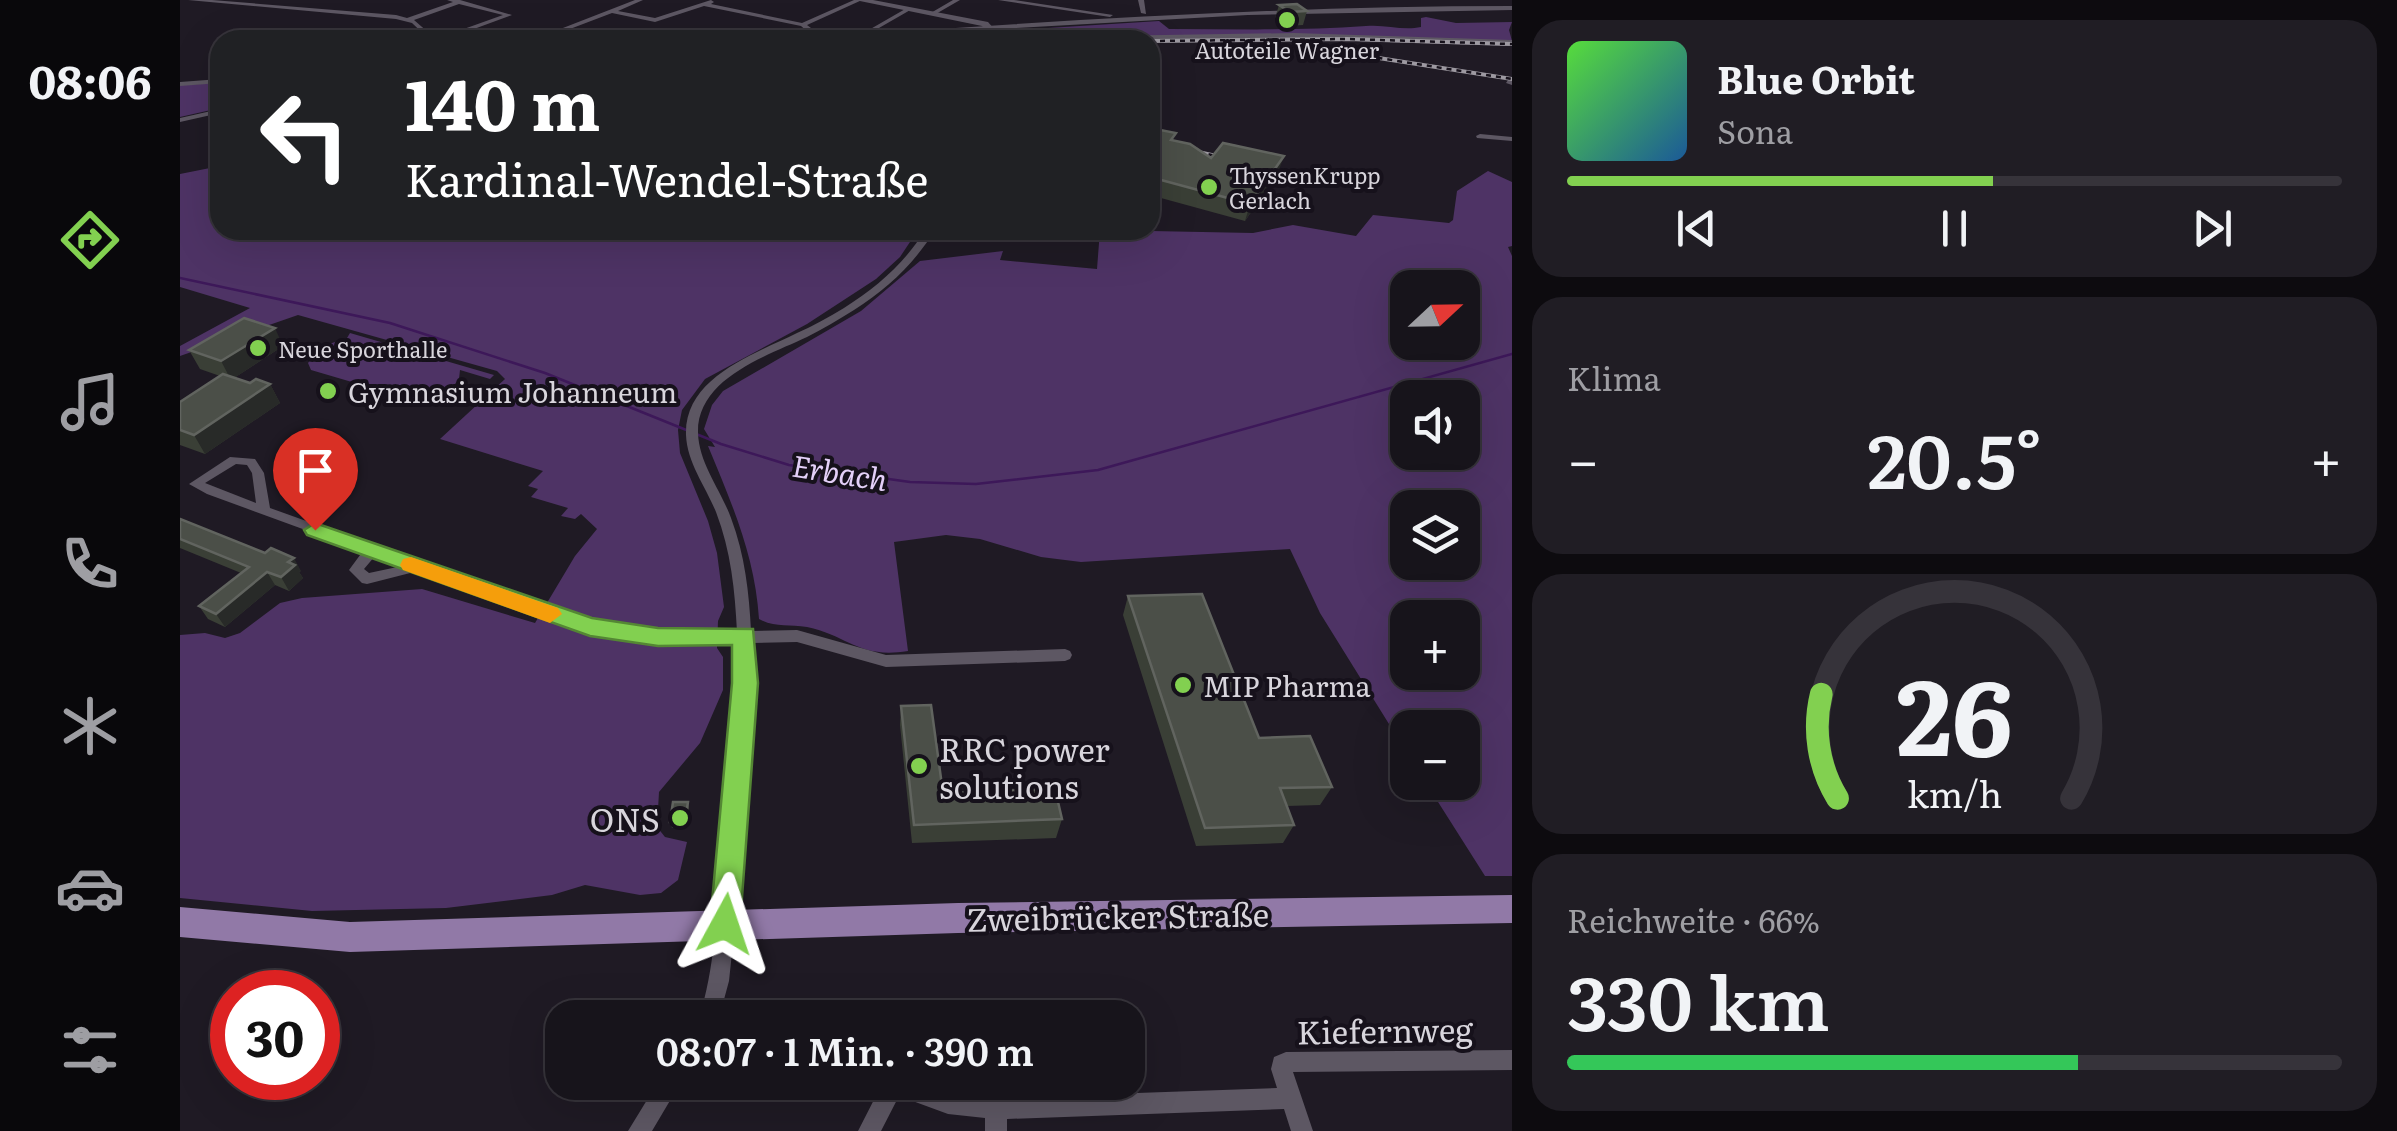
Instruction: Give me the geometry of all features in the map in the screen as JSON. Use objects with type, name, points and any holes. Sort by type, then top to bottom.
[{"type":"main road","name":"Zweibrücker Straße","points":[[180,922],[350,937],[725,924],[1512,909]]},
{"type":"street","points":[[191,0],[408,20],[460,2]]},
{"type":"street","points":[[280,7],[290,0]]},
{"type":"street","points":[[450,0],[508,15],[466,30]]},
{"type":"street","points":[[561,30],[640,0]]},
{"type":"street","points":[[611,11],[655,20],[717,0]]},
{"type":"street","points":[[803,25],[859,0],[932,14],[982,30]]},
{"type":"street","points":[[932,14],[958,0]]},
{"type":"street","points":[[1001,0],[1112,15],[1122,20]]},
{"type":"street","points":[[1141,0],[1144,13]]},
{"type":"street","points":[[330,11],[346,2]]},
{"type":"street","points":[[484,8],[496,4]]},
{"type":"street","points":[[702,4],[803,25],[809,30]]},
{"type":"street","points":[[1259,4],[1272,13]]},
{"type":"street","points":[[1022,21],[1046,6]]},
{"type":"street","points":[[1031,30],[1122,20],[1272,13],[1512,8]]},
{"type":"street","points":[[874,30],[909,10]]},
{"type":"street","points":[[408,20],[421,30]]},
{"type":"street","points":[[1160,38],[1294,36],[1512,43]]},
{"type":"street","points":[[180,84],[210,82]]},
{"type":"street","points":[[180,120],[210,112]]},
{"type":"street","points":[[1480,136],[1512,139]]},
{"type":"street","points":[[714,1000],[725,924],[745,683],[744,636],[738,568],[721,508],[692,441],[692,424],[700,401],[717,382],[877,290],[923,240]]},
{"type":"street","points":[[264,511],[258,473],[251,462],[234,460],[196,484],[264,511],[371,551],[590,627],[658,637],[797,636],[886,661],[1065,654]]},
{"type":"street","points":[[371,551],[356,570],[368,579],[418,566]]},
{"type":"street","name":"Kiefernweg","points":[[1291,1098],[1280,1064],[1286,1062],[1512,1060]]},
{"type":"street","points":[[940,1100],[996,1120],[1291,1098],[1302,1131]]},
{"type":"street","points":[[639,1131],[659,1100]]},
{"type":"street","points":[[868,1131],[884,1100]]},
{"type":"shaded area","points":[[1421,18],[1456,23],[1512,22],[1512,41],[1299,34],[1160,36],[1160,30],[1017,30],[1159,21],[1169,29],[1414,28],[1421,27]]},
{"type":"shaded area","points":[[210,84],[210,110],[180,117],[180,85]]},
{"type":"shaded area","points":[[210,168],[210,240],[911,240],[900,257],[876,279],[807,324],[705,379],[682,410],[678,430],[680,453],[717,553],[724,607],[718,621],[717,648],[723,657],[723,690],[700,743],[659,792],[657,827],[665,837],[687,842],[678,880],[661,893],[640,895],[585,885],[552,895],[446,908],[312,911],[180,898],[180,635],[205,633],[225,638],[240,633],[280,603],[302,598],[422,589],[535,623],[575,556],[597,529],[581,514],[575,519],[561,516],[568,508],[531,497],[538,489],[528,486],[543,471],[440,439],[505,379],[497,371],[298,315],[180,356],[180,346],[250,308],[180,287],[180,174]]},
{"type":"shaded area","points":[[1488,171],[1512,182],[1512,246],[1508,247],[1512,256],[1512,876],[1485,876],[1437,800],[1480,800],[1480,710],[1390,710],[1390,726],[1320,613],[1290,549],[1081,562],[946,535],[894,542],[908,651],[877,652],[807,627],[759,619],[747,552],[708,446],[715,447],[704,429],[712,405],[723,391],[861,311],[920,261],[1003,251],[1000,260],[1097,269],[1099,240],[1160,240],[1160,231],[1253,233],[1293,225],[1356,236],[1373,215],[1449,223],[1453,220],[1457,191]]},
{"type":"shaded area","points":[[350,333],[494,375],[490,379],[460,370],[459,379],[450,389],[413,400],[311,370],[308,363],[320,347],[347,338]]},
{"type":"building","points":[[1297,4],[1307,11],[1290,12],[1279,5]]},
{"type":"building","points":[[1160,130],[1176,133],[1171,140],[1190,144],[1211,158],[1223,143],[1284,156],[1250,204],[1160,180]]},
{"type":"building","points":[[244,318],[275,328],[221,361],[189,350]]},
{"type":"building","points":[[223,374],[250,383],[256,379],[270,384],[194,435],[180,430],[180,402]]},
{"type":"building","points":[[180,519],[265,553],[271,548],[294,558],[288,562],[295,565],[281,577],[267,572],[216,614],[199,606],[249,567],[180,539]]},
{"type":"building","name":"MIP Pharma","points":[[1202,594],[1259,738],[1310,736],[1332,787],[1280,788],[1294,825],[1205,828],[1128,596]]},
{"type":"building","points":[[931,705],[943,793],[1055,789],[1062,819],[914,825],[901,706]]},
{"type":"building","points":[[673,802],[688,802],[685,822],[670,822]]},
{"type":"waterway","name":"Erbach","points":[[180,278],[390,323],[545,373],[721,444],[789,465],[910,482],[976,484],[1098,470],[1512,354]]},
{"type":"railway","points":[[1160,41],[1347,39],[1512,44]]},
{"type":"railway","points":[[1328,50],[1512,79]]},
{"type":"railway","points":[[1160,143],[1238,161]]},
{"type":"slow traffic","points":[[411,565],[550,614]]},
{"type":"place","name":"Autoteile Wagner","points":[[1287,20]]},
{"type":"place","name":"ThyssenKrupp Gerlach","points":[[1209,187]]},
{"type":"place","name":"Neue Sporthalle","points":[[258,348]]},
{"type":"place","name":"Gymnasium Johanneum","points":[[328,391]]},
{"type":"place","name":"MIP Pharma","points":[[1183,685]]},
{"type":"place","name":"RRC power solutions","points":[[919,766]]},
{"type":"place","name":"ONS","points":[[680,818]]},
{"type":"route","points":[[315,530],[590,627],[658,637],[744,636],[745,683],[725,924]]}]
